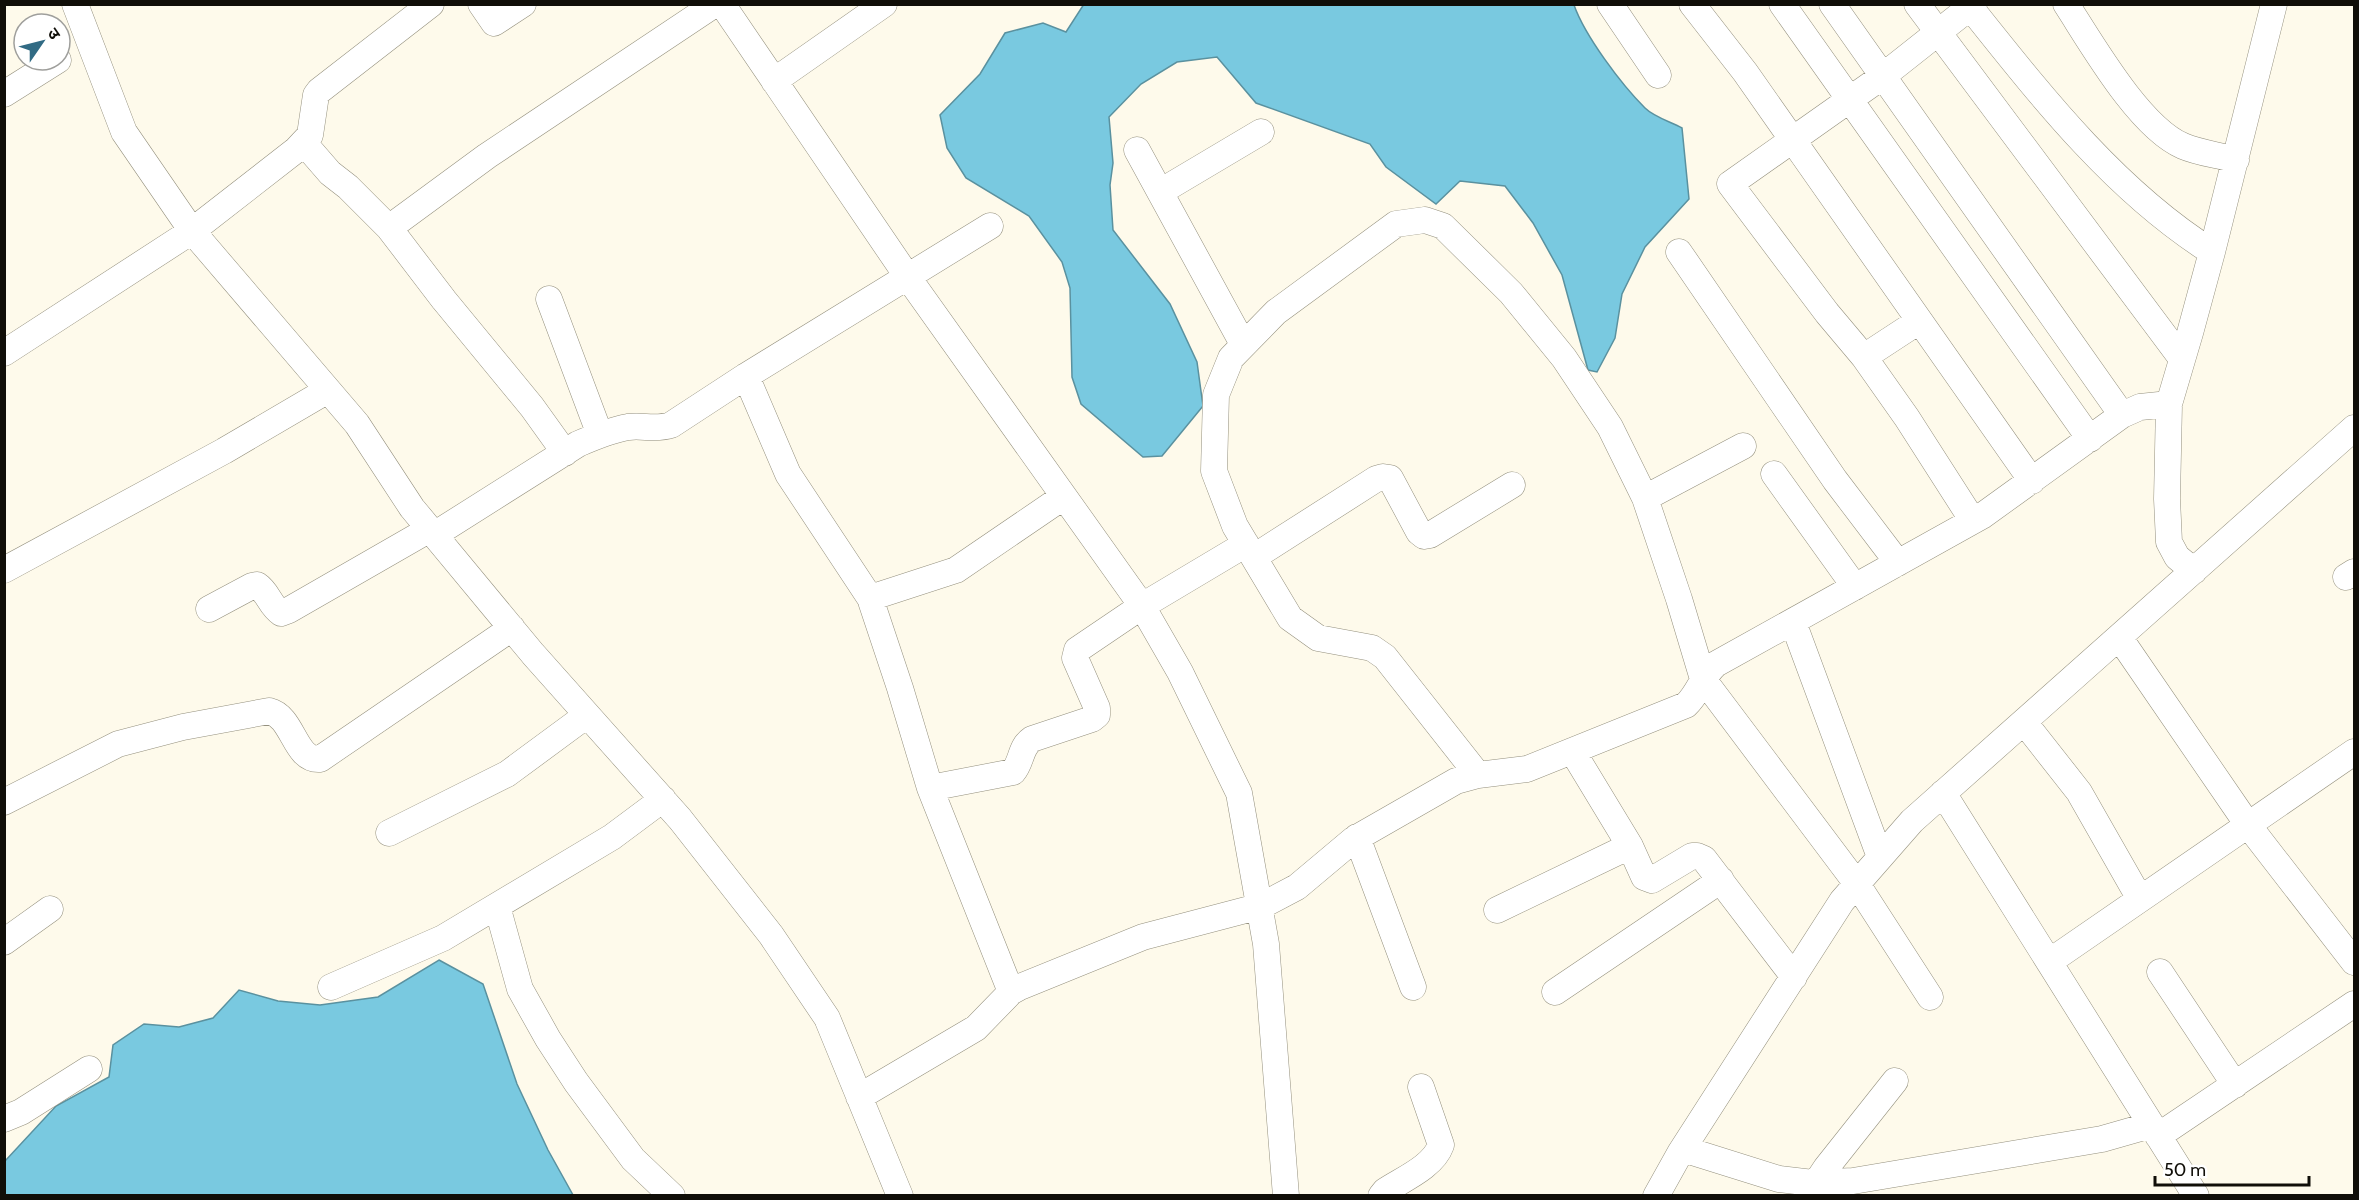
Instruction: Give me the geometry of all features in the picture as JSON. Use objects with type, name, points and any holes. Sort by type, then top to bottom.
[{"type":"street","points":[[75,4],[124,132],[192,231],[357,424],[412,508],[512,628],[663,800],[771,935],[827,1018],[900,1196]]},
{"type":"street","points":[[4,354],[192,231],[304,143],[310,135],[316,95],[319,91],[431,4]]},
{"type":"street","points":[[481,4],[494,23],[523,4]]},
{"type":"street","points":[[389,228],[487,156],[715,4]]},
{"type":"street","points":[[722,4],[907,276],[1143,606],[1179,672],[1239,793],[1266,944],[1286,1196]]},
{"type":"street","points":[[774,81],[884,4]]},
{"type":"street","points":[[1610,4],[1658,75]]},
{"type":"street","points":[[1692,4],[1745,72],[2032,481]]},
{"type":"street","points":[[1782,4],[2090,440]]},
{"type":"street","points":[[1832,4],[2122,415]]},
{"type":"street","points":[[1917,4],[2182,359]]},
{"type":"street","points":[[2066,4],[2101,59],[2136,105],[2157,128],[2182,146],[2236,160]]},
{"type":"street","points":[[2194,572],[2177,557],[2169,542],[2167,499],[2169,404],[2212,252],[2274,4]]},
{"type":"street","points":[[1973,521],[1907,418],[1864,357],[1827,313],[1730,184],[1883,76],[1972,6],[2043,99],[2106,166],[2187,236],[2212,252]]},
{"type":"street","points":[[72,51],[89,40]]},
{"type":"street","points":[[4,94],[39,72]]},
{"type":"street","points":[[1160,192],[1261,132]]},
{"type":"street","points":[[304,143],[330,173],[348,187],[389,228],[444,300],[532,407],[565,453]]},
{"type":"street","points":[[1137,150],[1243,344]]},
{"type":"street","points":[[1478,775],[1385,657],[1372,648],[1318,638],[1290,618],[1235,526],[1214,471],[1216,395],[1230,358],[1276,312],[1396,224],[1425,220],[1443,226],[1511,293],[1564,358],[1610,427],[1645,498],[1703,679],[1857,884],[1930,997]]},
{"type":"street","points":[[210,609],[257,585],[264,590],[275,609],[281,613],[289,610],[432,532],[565,453],[600,435],[628,427],[659,429],[671,425],[746,376],[990,226]]},
{"type":"street","points":[[1679,252],[1835,480],[1898,563]]},
{"type":"street","points":[[549,298],[600,435]]},
{"type":"street","points":[[1864,357],[1919,321]]},
{"type":"street","points":[[746,376],[788,474],[870,598],[930,788],[1011,992]]},
{"type":"street","points":[[4,570],[224,451],[328,390]]},
{"type":"street","points":[[860,1097],[976,1028],[1011,992],[1143,937],[1261,906],[1297,886],[1358,837],[1455,781],[1478,775],[1527,769],[1686,705],[1694,697],[1707,672],[1716,664],[1973,521],[2090,440],[2122,415],[2140,407],[2169,404]]},
{"type":"street","points":[[1656,1196],[1683,1149],[1842,901],[1912,820],[2355,428]]},
{"type":"street","points":[[1645,498],[1743,446]]},
{"type":"street","points":[[1774,474],[1855,587]]},
{"type":"street","points":[[930,788],[1013,772],[1018,766],[1024,745],[1032,739],[1092,719],[1097,715],[1097,708],[1076,658],[1077,650],[1143,606],[1250,551],[1376,478],[1390,478],[1419,532],[1424,536],[1430,536],[1512,485]]},
{"type":"street","points":[[870,598],[956,570],[1063,497]]},
{"type":"street","points":[[1793,622],[1880,857]]},
{"type":"street","points":[[4,802],[118,744],[183,727],[269,711],[282,717],[305,754],[313,760],[320,759],[512,628]]},
{"type":"street","points":[[2119,637],[2248,825],[2355,962]]},
{"type":"street","points":[[389,833],[507,774],[587,715]]},
{"type":"street","points":[[2024,722],[2079,792],[2140,899]]},
{"type":"street","points":[[1573,752],[1630,846],[1644,877],[1652,880],[1692,856],[1704,859],[1794,977]]},
{"type":"street","points":[[2049,962],[2355,752]]},
{"type":"street","points":[[1942,793],[2196,1196]]},
{"type":"street","points":[[331,987],[443,938],[612,837],[663,800]]},
{"type":"street","points":[[1358,837],[1413,987]]},
{"type":"street","points":[[1497,910],[1630,846]]},
{"type":"street","points":[[1555,992],[1721,880]]},
{"type":"street","points":[[497,906],[520,989],[548,1039],[576,1082],[633,1159],[666,1194]]},
{"type":"street","points":[[4,942],[50,909]]},
{"type":"street","points":[[2160,972],[2235,1085]]},
{"type":"street","points":[[1683,1149],[1814,1189],[2155,1130],[2235,1085],[2355,1004]]},
{"type":"street","points":[[4,1119],[21,1112],[89,1069]]},
{"type":"street","points":[[1814,1189],[1895,1082]]},
{"type":"street","points":[[1381,1196],[1385,1191],[1430,1162],[1438,1153],[1441,1145],[1421,1087]]},
{"type":"water","points":[[1084,4],[1574,5],[1595,45],[1636,98],[1653,114],[1682,128],[1689,199],[1645,247],[1622,294],[1615,338],[1597,372],[1588,370],[1562,275],[1533,223],[1505,186],[1460,181],[1436,204],[1386,167],[1370,144],[1256,103],[1217,57],[1177,62],[1141,84],[1109,117],[1113,163],[1110,185],[1113,230],[1170,304],[1197,362],[1203,406],[1162,456],[1143,457],[1081,404],[1072,377],[1070,288],[1062,262],[1029,216],[966,178],[947,148],[940,115],[980,74],[1005,33],[1043,23],[1066,32]]},
{"type":"water","points":[[439,960],[483,984],[517,1084],[548,1150],[573,1195],[5,1195],[5,1161],[56,1106],[109,1077],[113,1045],[144,1024],[179,1027],[213,1018],[239,990],[278,1001],[320,1005],[378,997]]}]
